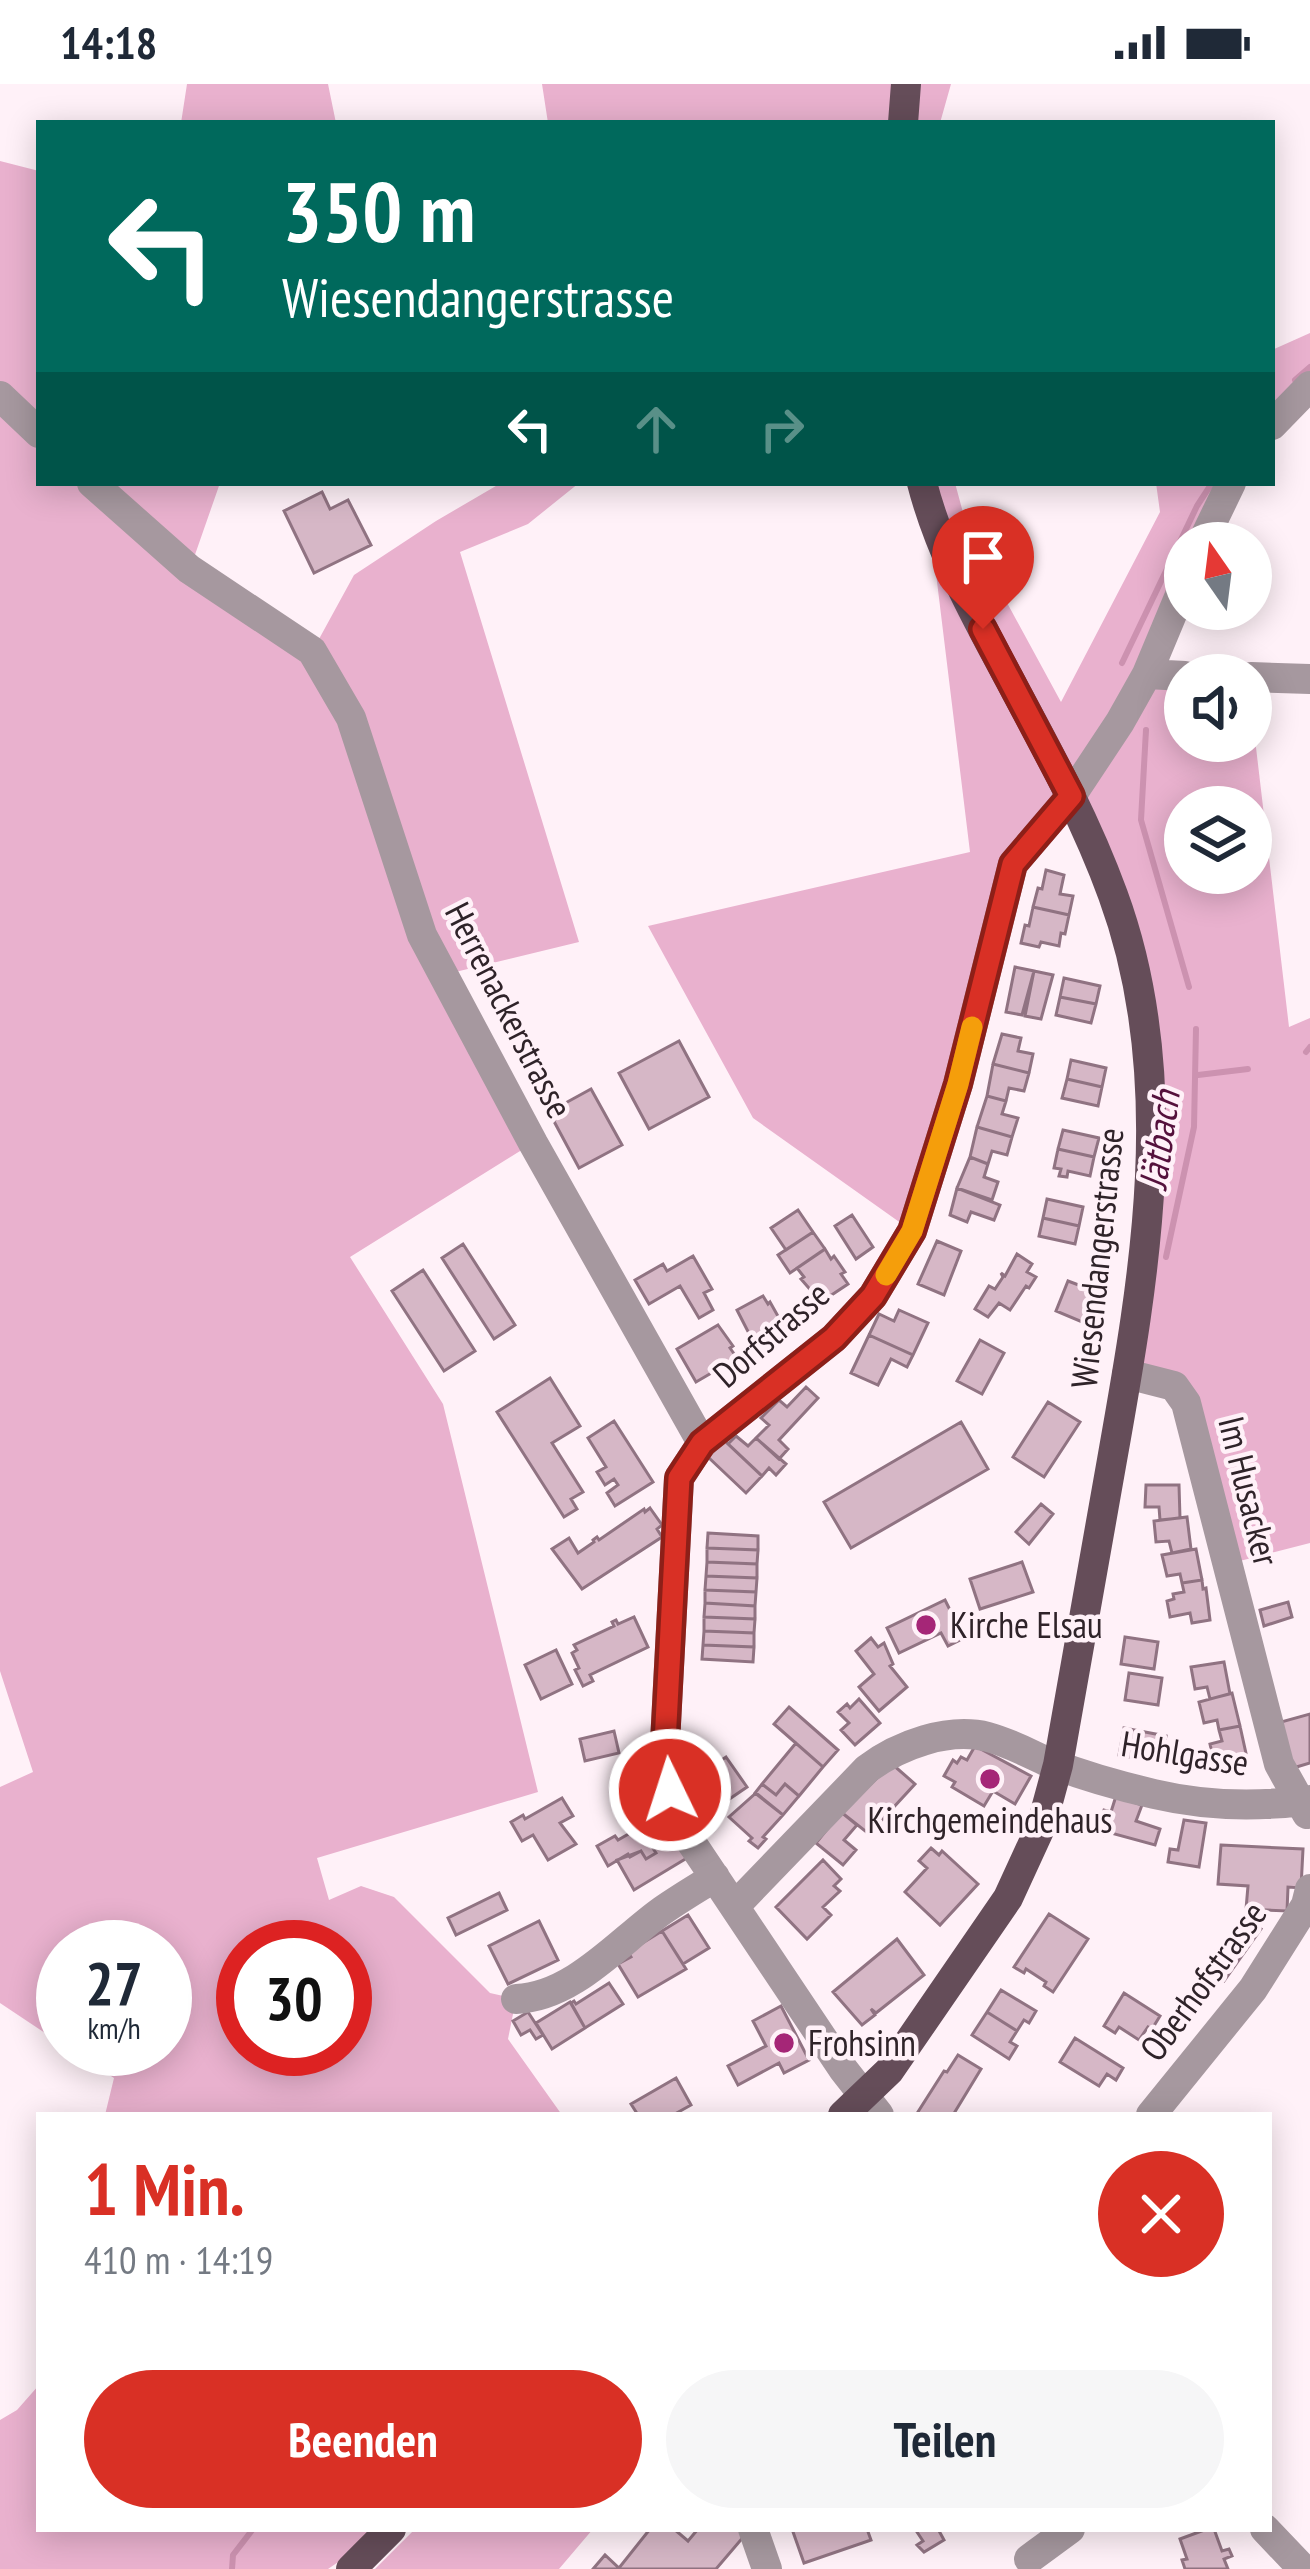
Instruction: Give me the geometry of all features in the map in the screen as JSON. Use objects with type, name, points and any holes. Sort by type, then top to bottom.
[{"type":"main road","points":[[903,120],[906,84]]},
{"type":"main road","name":"Wiesendangerstrasse","points":[[862,2109],[1007,1898],[1042,1823],[1058,1765],[1127,1374],[1149,1190],[1152,1103],[1146,1018],[1125,929],[1071,796],[964,593],[923,486]]},
{"type":"main road","points":[[351,2569],[388,2532]]},
{"type":"street","points":[[1275,422],[1310,386]]},
{"type":"street","points":[[0,396],[36,430]]},
{"type":"street","name":"Herrenackerstrasse","points":[[95,486],[189,569],[312,650],[351,718],[422,935],[702,1443]]},
{"type":"street","points":[[1212,522],[1230,486]]},
{"type":"street","name":"Dorfstrasse","points":[[862,2109],[676,1818],[664,1762],[679,1478],[702,1443],[834,1338],[873,1296],[912,1231],[958,1084],[1013,864],[1071,796],[1120,722],[1165,630]]},
{"type":"street","points":[[1147,674],[1164,675]]},
{"type":"street","points":[[1272,678],[1310,679]]},
{"type":"street","name":"Im Husacker","points":[[1127,1374],[1174,1386],[1186,1403],[1279,1764],[1307,1807]]},
{"type":"street","name":"Hohlgasse","points":[[736,1906],[867,1769],[886,1755],[947,1736],[982,1736],[1156,1795],[1246,1806],[1307,1807]]},
{"type":"street","points":[[516,1999],[535,1999],[595,1966],[657,1914],[715,1877]]},
{"type":"street","name":"Oberhofstrasse","points":[[1153,2112],[1253,1989],[1306,1905],[1310,1889]]},
{"type":"street","points":[[754,2532],[766,2569]]},
{"type":"street","points":[[1267,2532],[1303,2569]]},
{"type":"shaded area","points":[[187,84],[328,84],[335,120],[181,120]]},
{"type":"shaded area","points":[[542,84],[951,84],[941,120],[548,120]]},
{"type":"shaded area","points":[[0,161],[36,170],[36,486],[219,486],[190,569],[313,650],[354,575],[436,521],[496,486],[575,486],[528,524],[460,552],[579,942],[443,975],[533,1143],[350,1257],[443,1404],[538,1792],[317,1858],[329,1900],[361,1886],[394,1897],[490,1993],[516,1999],[508,2039],[560,2112],[106,2112],[111,2076],[192,2076],[192,1920],[36,1920],[36,2027],[0,2003],[0,1787],[33,1772],[0,1671]]},
{"type":"shaded area","points":[[1310,333],[1310,386],[1275,422],[1275,349]]},
{"type":"shaded area","points":[[923,486],[956,486],[968,531],[1061,702],[1160,512],[1156,486],[1230,486],[1212,522],[1164,522],[1165,630],[1147,674],[1164,675],[1164,762],[1258,762],[1261,786],[1164,786],[1164,894],[1272,894],[1272,883],[1289,1027],[1310,1018],[1310,1543],[1228,1564],[1186,1403],[1127,1374],[1146,1018],[1072,797],[1013,864],[912,1231],[753,1118],[648,926],[970,852]]},
{"type":"shaded area","points":[[36,2388],[36,2532],[373,2532],[328,2569],[0,2569],[0,2420],[17,2410]]},
{"type":"shaded area","points":[[412,2532],[590,2532],[559,2569],[375,2569]]},
{"type":"building","points":[[322,492],[330,509],[348,500],[371,545],[314,573],[284,511]]},
{"type":"building","points":[[1046,870],[1064,875],[1060,894],[1073,896],[1069,915],[1033,907]]},
{"type":"building","points":[[1033,907],[1069,915],[1059,946],[1021,943]]},
{"type":"building","points":[[1015,967],[1034,971],[1022,1015],[1006,1012]]},
{"type":"building","points":[[1034,971],[1053,975],[1041,1019],[1025,1016]]},
{"type":"building","points":[[1064,978],[1100,986],[1096,1004],[1060,997]]},
{"type":"building","points":[[1060,997],[1096,1004],[1091,1023],[1056,1015]]},
{"type":"building","points":[[1002,1034],[1021,1038],[1018,1051],[1033,1054],[1029,1073],[993,1064]]},
{"type":"building","points":[[679,1041],[709,1097],[649,1129],[619,1073]]},
{"type":"building","points":[[1071,1060],[1106,1068],[1102,1087],[1067,1079]]},
{"type":"building","points":[[993,1064],[1029,1073],[1024,1091],[1009,1088],[1006,1101],[987,1096]]},
{"type":"building","points":[[1067,1079],[1102,1087],[1098,1106],[1062,1098]]},
{"type":"building","points":[[591,1089],[622,1145],[579,1168],[549,1112]]},
{"type":"building","points":[[987,1096],[1006,1101],[1002,1114],[1018,1118],[1012,1137],[977,1127]]},
{"type":"building","points":[[977,1127],[1012,1137],[1007,1155],[992,1151],[988,1164],[970,1157]]},
{"type":"building","points":[[1063,1130],[1099,1138],[1094,1157],[1058,1149]]},
{"type":"building","points":[[1058,1149],[1094,1157],[1090,1176],[1068,1171],[1067,1177],[1059,1176],[1061,1169],[1054,1168]]},
{"type":"building","points":[[970,1157],[988,1164],[984,1177],[998,1182],[992,1200],[957,1188]]},
{"type":"building","points":[[957,1188],[1000,1205],[994,1220],[971,1212],[967,1222],[950,1215]]},
{"type":"building","points":[[1047,1199],[1083,1207],[1079,1226],[1043,1218]]},
{"type":"building","points":[[798,1210],[813,1232],[786,1250],[771,1228]]},
{"type":"building","points":[[852,1215],[873,1247],[856,1259],[835,1226]]},
{"type":"building","points":[[1043,1218],[1079,1226],[1075,1244],[1039,1236]]},
{"type":"building","points":[[813,1232],[825,1249],[790,1273],[778,1255]]},
{"type":"building","points":[[937,1241],[961,1251],[944,1295],[918,1284]]},
{"type":"building","points":[[463,1244],[515,1325],[494,1339],[442,1258]]},
{"type":"building","points":[[825,1249],[845,1272],[841,1274],[848,1284],[821,1302],[797,1268]]},
{"type":"building","points":[[1017,1254],[1032,1264],[1027,1272],[1036,1277],[1010,1310],[999,1303],[988,1317],[975,1309],[989,1286],[995,1289],[1001,1273],[1005,1276]]},
{"type":"building","points":[[693,1256],[712,1289],[704,1293],[713,1310],[699,1318],[680,1286],[649,1304],[635,1280],[663,1264],[667,1271]]},
{"type":"building","points":[[423,1270],[475,1351],[444,1371],[392,1291]]},
{"type":"building","points":[[1068,1281],[1092,1290],[1091,1304],[1095,1305],[1087,1324],[1056,1311]]},
{"type":"building","points":[[763,1296],[788,1334],[760,1355],[737,1310]]},
{"type":"building","points":[[899,1310],[928,1323],[913,1355],[869,1335],[879,1314],[894,1321]]},
{"type":"building","points":[[718,1325],[737,1358],[696,1382],[677,1349]]},
{"type":"building","points":[[869,1335],[913,1355],[907,1367],[891,1359],[878,1385],[851,1373]]},
{"type":"building","points":[[980,1340],[1004,1353],[982,1394],[957,1381]]},
{"type":"building","points":[[550,1378],[580,1426],[552,1443],[583,1492],[571,1499],[577,1509],[564,1517],[497,1412]]},
{"type":"building","points":[[806,1387],[818,1398],[779,1440],[788,1449],[779,1459],[756,1438],[769,1425],[761,1418],[779,1400],[787,1407]]},
{"type":"building","points":[[1048,1402],[1080,1422],[1044,1477],[1013,1457]]},
{"type":"building","points":[[614,1421],[653,1482],[615,1506],[607,1493],[618,1485],[614,1479],[605,1485],[597,1472],[606,1467],[588,1438]]},
{"type":"building","points":[[961,1422],[988,1469],[851,1548],[824,1502]]},
{"type":"building","points":[[736,1436],[748,1446],[756,1438],[786,1464],[776,1475],[769,1468],[762,1476],[728,1444]]},
{"type":"building","points":[[724,1440],[762,1476],[746,1493],[708,1457]]},
{"type":"building","points":[[1146,1485],[1179,1485],[1180,1518],[1160,1520],[1159,1507],[1145,1507]]},
{"type":"building","points":[[1041,1504],[1053,1514],[1029,1544],[1016,1532]]},
{"type":"building","points":[[650,1508],[662,1525],[657,1529],[662,1537],[582,1589],[552,1549],[569,1538],[578,1553]]},
{"type":"building","points":[[1187,1517],[1191,1549],[1172,1553],[1169,1541],[1156,1542],[1154,1521]]},
{"type":"building","points":[[708,1533],[758,1536],[758,1550],[707,1548]]},
{"type":"building","points":[[707,1548],[758,1550],[757,1564],[707,1562]]},
{"type":"building","points":[[1196,1549],[1202,1580],[1182,1583],[1180,1574],[1167,1576],[1162,1555]]},
{"type":"building","points":[[707,1562],[757,1564],[757,1578],[706,1576]]},
{"type":"building","points":[[1022,1562],[1033,1592],[980,1609],[970,1579]]},
{"type":"building","points":[[706,1576],[757,1578],[756,1592],[705,1590]]},
{"type":"building","points":[[1202,1580],[1210,1620],[1192,1623],[1190,1613],[1170,1617],[1167,1601],[1184,1592],[1182,1583]]},
{"type":"building","points":[[705,1590],[756,1592],[755,1606],[705,1603]]},
{"type":"building","name":"Kirche Elsau","points":[[945,1600],[964,1638],[948,1646],[941,1633],[899,1653],[887,1628]]},
{"type":"building","points":[[1288,1602],[1292,1617],[1264,1626],[1260,1610]]},
{"type":"building","points":[[705,1603],[755,1606],[755,1619],[704,1617]]},
{"type":"building","points":[[634,1617],[648,1647],[590,1675],[593,1681],[583,1686],[575,1670],[579,1668],[572,1653],[577,1650],[574,1645],[614,1626],[616,1620],[618,1624]]},
{"type":"building","points":[[704,1617],[755,1619],[754,1633],[704,1631]]},
{"type":"building","points":[[704,1631],[754,1633],[754,1647],[703,1645]]},
{"type":"building","points":[[1125,1637],[1158,1642],[1154,1669],[1121,1664]]},
{"type":"building","points":[[871,1638],[878,1647],[884,1643],[890,1666],[907,1687],[879,1711],[859,1687],[874,1674],[856,1651]]},
{"type":"building","points":[[703,1645],[754,1647],[753,1662],[702,1659]]},
{"type":"building","points":[[556,1650],[572,1684],[541,1699],[525,1665]]},
{"type":"building","points":[[1224,1662],[1230,1694],[1210,1699],[1207,1687],[1195,1689],[1191,1667]]},
{"type":"building","points":[[1129,1673],[1162,1678],[1158,1705],[1125,1700]]},
{"type":"building","points":[[1232,1693],[1240,1726],[1219,1730],[1217,1720],[1204,1723],[1199,1702]]},
{"type":"building","points":[[859,1699],[880,1723],[855,1745],[841,1730],[849,1723],[838,1712]]},
{"type":"building","points":[[789,1707],[838,1750],[823,1767],[774,1724]]},
{"type":"building","points":[[1310,1714],[1310,1763],[1293,1768],[1281,1722]]},
{"type":"building","points":[[1240,1726],[1247,1758],[1215,1766],[1210,1744],[1222,1741],[1219,1730]]},
{"type":"building","points":[[1124,1728],[1166,1736],[1160,1763],[1119,1755]]},
{"type":"building","points":[[614,1731],[619,1753],[585,1761],[580,1739]]},
{"type":"building","points":[[796,1743],[823,1767],[799,1796],[785,1784],[776,1795],[762,1784]]},
{"type":"building","name":"Kirchgemeindehaus","points":[[975,1746],[1031,1776],[1015,1804],[993,1791],[984,1806],[952,1787],[955,1782],[944,1776],[953,1760],[967,1760]]},
{"type":"building","points":[[726,1757],[747,1787],[703,1817],[682,1786]]},
{"type":"building","points":[[892,1764],[915,1784],[869,1834],[841,1812]]},
{"type":"building","points":[[762,1784],[776,1795],[785,1784],[799,1796],[783,1815],[755,1793]]},
{"type":"building","points":[[756,1793],[783,1815],[758,1848],[729,1817]]},
{"type":"building","points":[[1116,1796],[1142,1805],[1136,1821],[1160,1829],[1155,1845],[1097,1832],[1104,1810],[1111,1812]]},
{"type":"building","points":[[562,1798],[573,1816],[560,1823],[576,1844],[548,1860],[533,1835],[522,1841],[511,1822]]},
{"type":"building","points":[[841,1812],[857,1825],[844,1840],[856,1850],[843,1865],[816,1843]]},
{"type":"building","points":[[663,1815],[671,1829],[649,1842],[656,1853],[646,1859],[641,1851],[628,1854],[608,1866],[597,1846]]},
{"type":"building","points":[[1184,1820],[1206,1823],[1199,1867],[1168,1862],[1170,1849],[1178,1850]]},
{"type":"building","points":[[671,1829],[687,1858],[634,1890],[617,1860],[641,1851],[646,1859],[656,1853],[649,1842]]},
{"type":"building","points":[[1221,1845],[1303,1849],[1301,1888],[1288,1887],[1287,1911],[1246,1909],[1248,1886],[1218,1884]]},
{"type":"building","points":[[931,1848],[939,1855],[942,1851],[978,1884],[940,1925],[905,1892],[927,1868],[919,1861]]},
{"type":"building","points":[[823,1860],[841,1879],[834,1886],[840,1891],[823,1907],[831,1915],[807,1939],[776,1907]]},
{"type":"building","points":[[499,1893],[507,1910],[456,1935],[448,1918]]},
{"type":"building","points":[[1049,1914],[1088,1939],[1053,1992],[1026,1969],[1024,1973],[1014,1967]]},
{"type":"building","points":[[688,1915],[709,1948],[683,1964],[662,1931]]},
{"type":"building","points":[[539,1921],[558,1960],[508,1984],[489,1946]]},
{"type":"building","points":[[1252,1923],[1261,1929],[1224,1981],[1214,1975]]},
{"type":"building","points":[[662,1931],[686,1969],[638,1997],[618,1964],[631,1957],[628,1952]]},
{"type":"building","points":[[897,1939],[924,1975],[876,2013],[871,2009],[875,2015],[862,2025],[833,1992]]},
{"type":"building","points":[[609,1983],[623,2004],[585,2028],[571,2003]]},
{"type":"building","points":[[1001,1990],[1036,2011],[1017,2031],[987,2012]]},
{"type":"building","points":[[1124,1993],[1160,2016],[1139,2040],[1119,2027],[1115,2033],[1104,2026]]},
{"type":"building","points":[[570,2002],[585,2028],[552,2049],[536,2023]]},
{"type":"building","points":[[781,2006],[809,2060],[784,2073],[779,2063],[738,2085],[728,2066],[766,2046],[753,2021]]},
{"type":"building","points":[[528,2012],[543,2035],[536,2039],[530,2030],[521,2035],[513,2021]]},
{"type":"building","points":[[987,2012],[1017,2031],[1010,2042],[1017,2046],[1009,2059],[972,2035]]},
{"type":"building","points":[[1075,2038],[1123,2068],[1116,2080],[1107,2074],[1099,2086],[1060,2062]]},
{"type":"building","points":[[958,2055],[981,2069],[955,2112],[918,2112],[944,2071]]},
{"type":"building","points":[[676,2078],[691,2105],[678,2112],[636,2112],[631,2104]]},
{"type":"building","points":[[648,2532],[678,2532],[688,2541],[696,2532],[745,2535],[716,2569],[593,2569],[605,2555],[619,2568]]},
{"type":"building","points":[[793,2532],[868,2532],[871,2540],[804,2563]]},
{"type":"building","points":[[917,2532],[940,2532],[944,2540],[924,2552],[917,2545],[923,2541]]},
{"type":"building","points":[[1215,2532],[1222,2551],[1229,2549],[1232,2556],[1224,2559],[1228,2569],[1185,2569],[1182,2560],[1187,2559],[1180,2539]]},
{"type":"waterway","name":"Jätbach","points":[[1295,380],[1310,367]]},
{"type":"waterway","name":"Jätbach","points":[[1122,663],[1210,486]]},
{"type":"waterway","name":"Jätbach","points":[[1146,730],[1141,820],[1189,987]]},
{"type":"waterway","name":"Jätbach","points":[[1166,1257],[1194,1127],[1196,1029]]},
{"type":"waterway","points":[[1306,1052],[1310,1047]]},
{"type":"waterway","points":[[1198,1075],[1248,1069]]},
{"type":"waterway","name":"Jätbach","points":[[232,2569],[233,2555],[251,2532]]},
{"type":"slow traffic","points":[[886,1275],[912,1231],[972,1027]]},
{"type":"place","name":"Kirche Elsau","points":[[926,1625]]},
{"type":"place","name":"Kirchgemeindehaus","points":[[990,1779]]},
{"type":"place","name":"Frohsinn","points":[[784,2043]]},
{"type":"route","points":[[670,1790],[664,1762],[679,1478],[702,1443],[834,1338],[873,1296],[912,1231],[958,1084],[1013,864],[1071,796],[983,629]]}]
